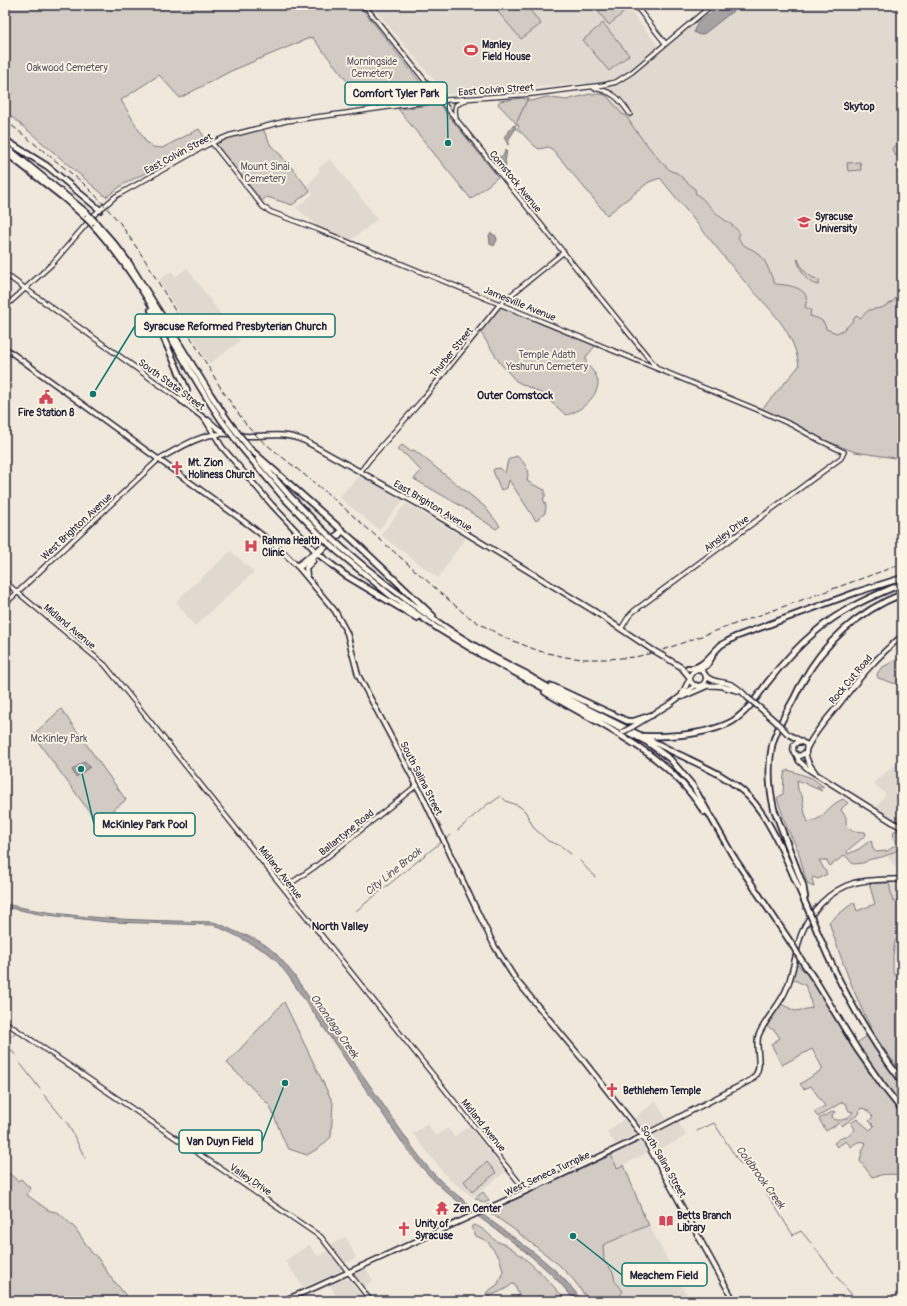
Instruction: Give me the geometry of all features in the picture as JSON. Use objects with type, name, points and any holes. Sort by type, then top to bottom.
[{"type":"highway","points":[[5,140],[47,166],[100,210]]},
{"type":"highway","points":[[5,146],[109,237],[129,263],[229,422],[288,494],[340,547],[396,593],[445,627],[486,652],[574,701],[710,770],[734,784],[750,798],[766,820],[780,846],[841,986],[863,1025],[902,1080]]},
{"type":"highway","points":[[5,152],[86,216]]},
{"type":"highway","points":[[94,223],[121,257],[164,325],[200,388],[222,421],[284,498],[337,551],[390,595],[437,628],[482,655],[641,739],[670,759],[693,786],[723,841],[817,983],[857,1049],[902,1110]]},
{"type":"highway","points":[[140,287],[185,386],[186,394],[182,401]]},
{"type":"highway","points":[[250,449],[343,532],[445,627]]},
{"type":"highway","points":[[317,553],[345,575],[424,622],[437,628]]},
{"type":"highway","points":[[688,668],[693,669],[698,666],[721,645],[735,637],[857,592],[902,578]]},
{"type":"highway","points":[[641,735],[654,737],[698,733],[711,730],[733,720],[749,707],[780,668],[815,631],[863,601],[902,584]]},
{"type":"highway","points":[[807,907],[803,885],[774,809],[770,769],[772,744],[802,682],[819,657],[834,639],[857,618],[902,594]]},
{"type":"highway","points":[[697,670],[707,665],[713,653]]},
{"type":"highway","points":[[508,669],[519,678],[621,733],[655,758],[682,783],[701,807],[738,867],[751,884]]},
{"type":"highway","points":[[524,673],[627,721],[634,721],[652,716]]},
{"type":"main road","name":"South Salina Street","points":[[5,348],[253,528],[281,550],[308,577],[327,601],[340,620],[348,637],[358,675],[417,785],[446,844],[484,928],[510,972],[583,1060],[643,1136],[734,1301]]},
{"type":"main road","name":"South State Street","points":[[182,401],[203,416],[209,423],[219,444],[272,505],[317,553]]},
{"type":"main road","points":[[203,416],[226,434]]},
{"type":"main road","name":"East Brighton Avenue","points":[[159,459],[188,443],[220,434],[250,436],[280,434],[305,441],[418,504],[681,667],[690,678]]},
{"type":"main road","points":[[219,444],[220,434]]},
{"type":"main road","points":[[298,567],[336,539],[343,532]]},
{"type":"main road","points":[[308,577],[306,568],[317,553]]},
{"type":"main road","name":"Rock Cut Road","points":[[806,750],[814,736],[862,675],[878,657],[902,636]]},
{"type":"main road","name":"East Brighton Avenue","points":[[681,667],[697,670]]},
{"type":"main road","points":[[680,696],[692,673],[697,670],[703,672],[714,682],[731,684],[789,735],[802,742],[806,750],[807,761],[817,774]]},
{"type":"main road","points":[[701,685],[705,681],[706,676]]},
{"type":"main road","points":[[690,678],[696,685]]},
{"type":"main road","points":[[676,700],[696,685],[712,685],[739,691]]},
{"type":"main road","points":[[621,733],[652,716],[676,700],[699,689],[712,685]]},
{"type":"main road","points":[[789,735],[794,745],[793,750],[804,765],[902,828]]},
{"type":"main road","name":"Rock Cut Road","points":[[802,742],[814,736]]},
{"type":"main road","points":[[794,745],[797,742],[802,742]]},
{"type":"main road","points":[[796,754],[800,756],[806,750]]},
{"type":"main road","name":"West Seneca Turnpike","points":[[282,1301],[306,1292],[643,1136],[751,1080],[758,1070],[758,1044],[760,1033],[786,992],[802,934],[808,920],[819,905],[835,892],[846,886],[867,881],[902,878]]},
{"type":"street","name":"Comstock Avenue","points":[[364,5],[656,368]]},
{"type":"street","points":[[635,5],[665,44]]},
{"type":"street","name":"East Colvin Street","points":[[5,307],[52,264],[100,210],[116,196],[212,142],[237,133],[286,121],[441,100],[532,94],[604,85],[622,79],[632,72],[712,5]]},
{"type":"street","points":[[591,87],[605,90],[615,95],[630,114]]},
{"type":"street","points":[[457,120],[455,112],[456,105],[470,99]]},
{"type":"street","name":"Jamesville Avenue","points":[[212,142],[266,209],[771,415],[844,452]]},
{"type":"street","name":"Thurber Street","points":[[360,472],[423,399],[500,304],[564,252]]},
{"type":"street","name":"South State Street","points":[[5,274],[182,401]]},
{"type":"street","name":"Ainsley Drive","points":[[620,629],[629,616],[638,608],[822,472],[840,458],[844,452]]},
{"type":"street","name":"West Brighton Avenue","points":[[5,604],[159,459]]},
{"type":"street","name":"Midland Avenue","points":[[5,582],[105,665],[526,1191]]},
{"type":"street","name":"Ballantyne Road","points":[[284,888],[310,871],[417,785]]},
{"type":"street","name":"Valley Drive","points":[[5,1022],[321,1237],[371,1301]]},
{"type":"shaded area","name":"Syracuse University","points":[[371,5],[468,5],[473,8],[481,8],[483,5],[625,5],[662,50],[719,5],[900,5],[902,7],[902,393],[817,351],[585,83],[446,94]]},
{"type":"shaded area","points":[[722,5],[731,5],[734,9],[705,33],[699,35],[694,32],[701,20]]},
{"type":"shaded area","points":[[514,125],[516,128],[509,139],[508,145],[504,137]]},
{"type":"shaded area","points":[[506,149],[506,165],[504,167],[497,160],[498,157],[503,156]]},
{"type":"shaded area","points":[[330,159],[378,219],[351,240],[315,225],[296,208],[313,194],[307,186],[320,171],[318,168]]},
{"type":"shaded area","points":[[491,233],[496,236],[497,240],[494,246],[490,244],[489,235]]},
{"type":"shaded area","points":[[187,268],[240,341],[209,364],[159,280],[172,271],[176,276]]},
{"type":"shaded area","points":[[360,475],[403,500],[379,530],[339,497]]},
{"type":"shaded area","points":[[406,503],[465,538],[438,578],[381,535]]},
{"type":"shaded area","points":[[231,551],[254,572],[196,625],[194,625],[177,603],[177,600]]},
{"type":"shaded area","points":[[902,759],[902,824],[876,808],[886,794],[873,783]]},
{"type":"shaded area","points":[[85,761],[90,767],[76,777],[72,770]]},
{"type":"shaded area","points":[[902,847],[902,875],[901,875],[887,856]]},
{"type":"shaded area","points":[[902,880],[902,900],[893,902],[888,881]]},
{"type":"shaded area","points":[[5,904],[82,916],[134,920],[213,922],[255,939],[268,947],[279,957],[293,974],[413,1148],[431,1171],[457,1195],[554,1269],[582,1301],[575,1301],[562,1285],[532,1257],[466,1208],[426,1173],[406,1148],[287,974],[276,960],[268,953],[214,925],[108,922],[39,914],[5,907]]},
{"type":"shaded area","points":[[656,1101],[666,1119],[643,1131],[633,1119]]},
{"type":"shaded area","points":[[624,1119],[635,1133],[631,1137],[615,1144],[607,1132]]},
{"type":"shaded area","points":[[678,1121],[686,1136],[658,1150],[655,1150],[648,1139],[649,1137]]},
{"type":"shaded area","points":[[427,1124],[436,1136],[448,1128],[454,1137],[469,1126],[505,1172],[473,1197],[448,1178],[413,1134]]},
{"type":"shaded area","points":[[640,1142],[648,1152],[617,1168],[611,1155]]},
{"type":"shaded area","points":[[649,1225],[691,1301],[617,1301],[623,1291],[615,1281],[613,1272],[604,1261],[603,1245]]},
{"type":"shaded area","points":[[346,1237],[356,1258],[346,1263],[331,1244]]},
{"type":"shaded area","points":[[309,1245],[318,1256],[329,1250],[342,1269],[333,1275],[303,1287],[285,1261]]},
{"type":"shaded area","points":[[366,1268],[373,1280],[364,1288],[355,1277],[355,1274]]},
{"type":"shaded area","points":[[345,1278],[350,1280],[367,1301],[334,1301],[335,1296],[331,1285]]},
{"type":"green space","name":"Oakwood Cemetery","points":[[5,5],[359,5],[431,96],[367,106],[312,37],[231,71],[180,98],[159,75],[121,100],[146,142],[153,147],[162,148],[199,129],[207,141],[124,184],[106,197],[5,111]]},
{"type":"green space","points":[[497,5],[526,5],[541,24],[521,39],[494,7]]},
{"type":"green space","points":[[593,5],[625,5],[628,9],[609,25]]},
{"type":"green space","points":[[603,23],[629,55],[609,71],[583,40]]},
{"type":"green space","points":[[590,94],[601,94],[607,96],[622,114],[626,116],[661,162],[671,171],[677,173],[695,189],[696,194],[740,233],[738,237],[742,244],[757,252],[763,258],[775,284],[798,288],[806,295],[807,300],[805,307],[811,310],[810,316],[823,321],[826,329],[837,333],[850,324],[856,316],[860,318],[869,310],[881,308],[891,303],[902,292],[902,385],[900,387],[902,388],[902,459],[855,452],[819,438],[805,429],[762,409],[799,366],[796,352],[784,327],[776,316],[739,275],[660,178],[649,182],[607,215],[553,150],[548,147],[539,149],[533,145],[517,129],[519,126],[498,104],[500,101],[522,98],[532,101],[546,97],[566,100]]},
{"type":"green space","points":[[439,104],[498,177],[471,199],[398,109]]},
{"type":"green space","name":"Mount Sinai Cemetery","points":[[263,129],[271,146],[281,155],[310,191],[292,205],[267,197],[261,201],[215,144],[229,137]]},
{"type":"green space","points":[[900,138],[902,139],[902,154],[898,156],[895,155],[892,150]]},
{"type":"green space","points":[[860,162],[861,170],[848,171],[847,163]]},
{"type":"green space","points":[[798,259],[801,266],[811,277],[820,281],[818,285],[810,282],[804,276],[797,260]]},
{"type":"green space","name":"Temple Adath Yeshurun Cemetery","points":[[500,307],[596,345],[586,357],[586,363],[595,374],[598,382],[595,393],[587,403],[577,411],[566,415],[542,394],[516,381],[500,363],[480,331]]},
{"type":"green space","points":[[402,445],[410,451],[414,450],[484,506],[500,526],[496,529],[461,506],[414,479],[421,471],[406,455],[397,450]]},
{"type":"green space","points":[[516,456],[526,467],[528,474],[527,481],[545,490],[545,497],[543,498],[546,506],[545,513],[536,521],[509,480],[507,488],[501,490],[493,471],[494,469],[499,468],[505,473],[508,460]]},
{"type":"green space","points":[[902,657],[902,686],[878,678],[877,674],[881,668]]},
{"type":"green space","name":"McKinley Park","points":[[61,709],[126,800],[97,822],[33,735]]},
{"type":"green space","points":[[788,770],[812,778],[824,787],[817,786],[822,791],[797,780],[798,790],[802,796],[808,822],[820,818],[833,805],[843,799],[848,803],[841,810],[846,817],[846,825],[852,831],[865,832],[866,835],[848,850],[848,854],[859,849],[871,840],[873,849],[876,852],[887,851],[896,845],[893,838],[894,831],[898,830],[902,833],[902,847],[888,855],[870,859],[863,863],[853,864],[845,855],[830,866],[826,860],[819,860],[827,874],[818,879],[813,877],[814,887],[809,885],[806,880],[798,850],[787,828],[777,798],[783,794],[784,775]]},
{"type":"green space","points":[[869,883],[889,883],[893,902],[902,900],[902,936],[895,941],[893,972],[902,984],[902,1073],[879,1041],[865,1017],[848,977],[829,922],[854,902],[857,911],[875,904]]},
{"type":"green space","points":[[796,963],[804,971],[806,970],[851,1046],[871,1075],[902,1114],[902,1176],[887,1174],[872,1177],[860,1161],[866,1143],[858,1142],[851,1147],[846,1141],[837,1147],[834,1143],[843,1136],[850,1135],[855,1129],[851,1123],[857,1119],[870,1130],[874,1126],[869,1121],[873,1117],[863,1108],[860,1109],[859,1114],[842,1126],[839,1123],[826,1131],[819,1119],[834,1111],[835,1112],[832,1115],[833,1119],[842,1120],[853,1112],[849,1111],[846,1104],[842,1102],[818,1117],[814,1112],[825,1106],[811,1086],[804,1089],[800,1084],[823,1069],[812,1049],[782,1065],[771,1044],[780,1038],[775,1031],[767,1026],[781,1004],[795,1011],[812,1008],[809,994],[805,985],[792,979]]},
{"type":"green space","points":[[284,1002],[333,1103],[331,1137],[319,1148],[307,1155],[289,1149],[284,1141],[270,1106],[227,1063]]},
{"type":"green space","points":[[868,1035],[902,1085],[902,1106],[875,1071],[857,1043]]},
{"type":"green space","points":[[611,1155],[617,1168],[624,1165],[649,1225],[603,1245],[604,1261],[613,1272],[615,1281],[623,1291],[617,1301],[589,1301],[573,1279],[558,1264],[489,1212]]},
{"type":"green space","points":[[487,1162],[496,1173],[472,1192],[464,1181]]},
{"type":"green space","points":[[5,1170],[18,1181],[21,1179],[31,1189],[27,1195],[48,1210],[59,1213],[75,1228],[92,1253],[97,1257],[114,1282],[127,1297],[124,1301],[5,1301]]},
{"type":"green space","points":[[483,1192],[489,1200],[485,1203],[475,1198]]},
{"type":"green space","points":[[474,1225],[484,1230],[496,1241],[508,1246],[523,1257],[566,1301],[512,1301],[519,1295],[514,1284],[508,1288],[487,1296],[486,1293],[498,1284],[503,1271],[500,1259],[487,1241],[476,1236],[471,1227]]},
{"type":"waterway","points":[[515,126],[528,98]]},
{"type":"waterway","name":"City Line Brook","points":[[469,820],[489,803],[501,796]]},
{"type":"waterway","name":"City Line Brook","points":[[503,798],[506,801],[519,806],[525,811],[534,828],[548,841],[561,846],[571,854]]},
{"type":"waterway","name":"City Line Brook","points":[[458,830],[467,822]]},
{"type":"waterway","name":"City Line Brook","points":[[447,838],[451,835]]},
{"type":"waterway","name":"City Line Brook","points":[[356,911],[440,843]]},
{"type":"waterway","name":"City Line Brook","points":[[580,861],[595,877]]},
{"type":"waterway","points":[[5,1041],[15,1033]]},
{"type":"waterway","points":[[5,1042],[16,1056]]},
{"type":"waterway","points":[[20,1063],[40,1089]]},
{"type":"waterway","points":[[44,1095],[63,1118]]},
{"type":"waterway","points":[[67,1122],[85,1158]]},
{"type":"waterway","name":"Coldbrook Creek","points":[[697,1131],[714,1123],[739,1162],[753,1175],[793,1235],[801,1231],[811,1243]]},
{"type":"waterway","name":"Coldbrook Creek","points":[[815,1248],[834,1273]]},
{"type":"waterway","name":"Coldbrook Creek","points":[[837,1277],[856,1300]]},
{"type":"railway","points":[[5,120],[82,182],[120,223],[145,260],[222,390],[247,426],[261,440],[327,493],[466,615],[506,638],[539,651],[565,657],[583,659],[635,657],[657,652],[902,564]]},
{"type":"place","name":"Manley Field House","points":[[471,50]]},
{"type":"place","name":"Comfort Tyler Park","points":[[448,143]]},
{"type":"place","name":"Syracuse University","points":[[804,222]]},
{"type":"place","name":"Syracuse Reformed Presbyterian Church","points":[[93,394]]},
{"type":"place","name":"Fire Station 8","points":[[46,397]]},
{"type":"place","name":"Mt. Zion Holiness Church","points":[[177,468]]},
{"type":"place","name":"Rahma Health Clinic","points":[[251,546]]},
{"type":"place","name":"McKinley Park Pool","points":[[81,769]]},
{"type":"place","name":"Van Duyn Field","points":[[285,1083]]},
{"type":"place","name":"Bethlehem Temple","points":[[612,1090]]},
{"type":"place","name":"Zen Center","points":[[442,1208]]},
{"type":"place","name":"Betts Branch Library","points":[[666,1221]]},
{"type":"place","name":"Unity of Syracuse","points":[[404,1229]]},
{"type":"place","name":"Meachem Field","points":[[573,1236]]},
{"type":"district","name":"Skytop","points":[[859,106]]},
{"type":"district","name":"Outer Comstock","points":[[515,395]]},
{"type":"district","name":"North Valley","points":[[340,926]]},
{"type":"park label","name":"Morningside Cemetery","points":[[372,66]]},
{"type":"water label","name":"Onondaga Creek","points":[[335,1026]]}]
